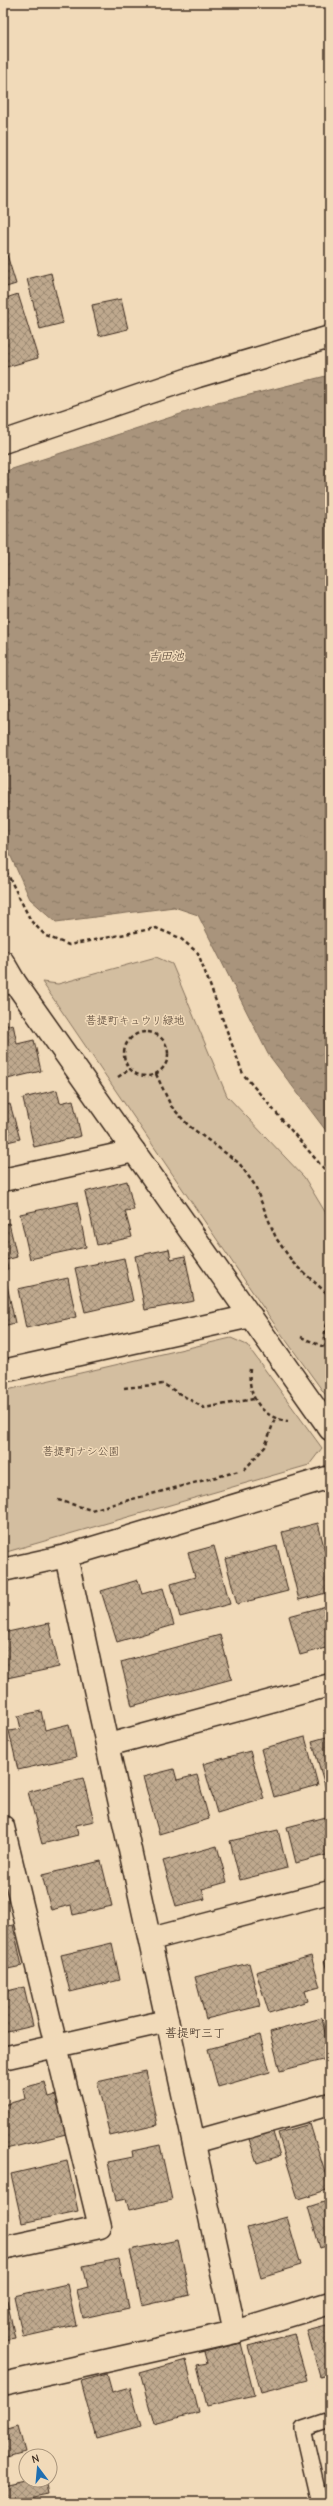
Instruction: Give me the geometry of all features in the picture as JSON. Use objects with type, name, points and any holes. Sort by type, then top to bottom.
[{"type":"street","points":[[3,442],[198,376],[330,338]]},
{"type":"street","points":[[3,962],[9,982],[134,1150],[330,1429]]},
{"type":"street","points":[[3,1180],[134,1150]]},
{"type":"street","points":[[3,1371],[251,1316]]},
{"type":"street","points":[[3,1570],[66,1556],[330,1477]]},
{"type":"street","points":[[66,1556],[151,1939],[167,2021],[235,2332]]},
{"type":"street","points":[[108,1745],[330,1685]]},
{"type":"street","points":[[3,1827],[8,1873],[56,2046],[100,2227],[3,2248]]},
{"type":"street","points":[[151,1939],[330,1892]]},
{"type":"street","points":[[3,2058],[167,2021]]},
{"type":"street","points":[[194,2142],[330,2104]]},
{"type":"street","points":[[3,2384],[235,2332],[330,2303]]},
{"type":"lane","points":[[320,2503],[303,2429],[330,2420]]},
{"type":"path","points":[[3,865],[31,921],[46,936],[70,945],[156,928],[180,938],[198,953],[243,1074],[325,1170],[330,1179]]},
{"type":"path","points":[[138,1033],[153,1033],[165,1042],[168,1049],[166,1064],[156,1074],[149,1076],[135,1074],[125,1063],[124,1057],[126,1043],[138,1033]]},
{"type":"path","points":[[156,1074],[171,1106],[189,1126],[239,1162],[254,1184],[276,1238],[294,1264],[330,1296]]},
{"type":"path","points":[[330,1317],[325,1336],[326,1348],[330,1354]]},
{"type":"path","points":[[124,1388],[162,1384],[204,1408],[254,1399]]},
{"type":"path","points":[[58,1500],[91,1510],[246,1469],[265,1447],[275,1418]]},
{"type":"green space","name":"菩提町キュウリ緑地","points":[[156,957],[172,964],[227,1096],[304,1177],[330,1220],[330,1401],[275,1325],[42,982],[58,984]]},
{"type":"green space","name":"菩提町ナシ公園","points":[[231,1338],[247,1345],[322,1448],[309,1465],[3,1553],[3,1391]]},
{"type":"water","name":"吉田池","points":[[330,375],[330,1136],[268,1054],[198,915],[174,907],[56,922],[30,899],[3,839],[3,472],[205,406]]},
{"type":"building","points":[[7,255],[16,284],[3,288],[3,256]]},
{"type":"building","points":[[51,273],[63,323],[40,329],[27,279]]},
{"type":"building","points":[[18,294],[38,358],[3,368],[3,299]]},
{"type":"building","points":[[121,299],[128,329],[99,336],[92,305]]},
{"type":"building","points":[[13,1024],[17,1044],[34,1040],[41,1071],[3,1080],[3,1026]]},
{"type":"building","points":[[57,1090],[60,1103],[73,1100],[81,1136],[34,1147],[23,1098]]},
{"type":"building","points":[[10,1104],[20,1139],[3,1143],[3,1106]]},
{"type":"building","points":[[127,1181],[134,1210],[125,1211],[132,1237],[97,1245],[85,1192]]},
{"type":"building","points":[[77,1202],[86,1247],[30,1259],[20,1214]]},
{"type":"building","points":[[9,1223],[17,1257],[6,1260],[8,1269],[3,1270],[3,1224]]},
{"type":"building","points":[[169,1249],[171,1259],[185,1256],[194,1301],[145,1310],[135,1256]]},
{"type":"building","points":[[124,1258],[133,1301],[85,1312],[75,1268]]},
{"type":"building","points":[[68,1278],[76,1317],[26,1328],[18,1289]]},
{"type":"building","points":[[7,1285],[15,1323],[3,1326],[3,1286]]},
{"type":"building","points":[[318,1523],[330,1571],[330,1592],[299,1600],[282,1532]]},
{"type":"building","points":[[214,1546],[230,1604],[180,1617],[171,1584],[195,1577],[188,1553]]},
{"type":"building","points":[[277,1546],[288,1591],[237,1604],[225,1559]]},
{"type":"building","points":[[138,1580],[142,1594],[163,1588],[174,1625],[117,1642],[101,1591]]},
{"type":"building","points":[[330,1605],[330,1650],[329,1647],[300,1655],[289,1616]]},
{"type":"building","points":[[49,1623],[59,1667],[7,1678],[3,1660],[3,1633]]},
{"type":"building","points":[[220,1635],[232,1679],[132,1706],[121,1662]]},
{"type":"building","points":[[41,1711],[45,1730],[69,1724],[76,1757],[18,1770],[9,1731],[21,1729],[18,1716]]},
{"type":"building","points":[[330,1736],[330,1788],[326,1789],[312,1741]]},
{"type":"building","points":[[305,1737],[318,1785],[274,1797],[261,1749]]},
{"type":"building","points":[[250,1751],[264,1799],[217,1813],[203,1764]]},
{"type":"building","points":[[174,1769],[177,1780],[197,1775],[209,1819],[159,1834],[143,1777]]},
{"type":"building","points":[[83,1778],[94,1821],[76,1825],[78,1835],[42,1844],[28,1792]]},
{"type":"building","points":[[330,1816],[330,1854],[296,1863],[287,1827]]},
{"type":"building","points":[[278,1830],[287,1868],[240,1880],[230,1841]]},
{"type":"building","points":[[217,1846],[227,1882],[202,1889],[205,1899],[176,1906],[163,1861]]},
{"type":"building","points":[[101,1861],[112,1906],[73,1915],[71,1905],[51,1910],[42,1875]]},
{"type":"building","points":[[13,1925],[22,1966],[3,1970],[3,1927]]},
{"type":"building","points":[[112,1943],[120,1980],[70,1992],[61,1955]]},
{"type":"building","points":[[311,1956],[320,1987],[305,1991],[308,2001],[269,2013],[256,1972]]},
{"type":"building","points":[[330,1958],[330,1981],[324,1960]]},
{"type":"building","points":[[249,1963],[260,2006],[206,2019],[195,1977]]},
{"type":"building","points":[[24,1987],[33,2026],[3,2033],[3,1992]]},
{"type":"building","points":[[322,2018],[330,2058],[280,2071],[270,2032]]},
{"type":"building","points":[[260,2035],[270,2072],[218,2087],[208,2049]]},
{"type":"building","points":[[146,2071],[157,2125],[110,2136],[97,2082]]},
{"type":"building","points":[[45,2082],[49,2097],[56,2095],[66,2134],[6,2149],[3,2136],[3,2105],[25,2099],[23,2088]]},
{"type":"building","points":[[310,2124],[330,2189],[298,2199],[278,2133]]},
{"type":"building","points":[[272,2129],[280,2156],[257,2163],[248,2136]]},
{"type":"building","points":[[160,2145],[172,2200],[129,2210],[126,2199],[116,2201],[108,2162],[133,2157],[132,2151]]},
{"type":"building","points":[[67,2161],[78,2211],[22,2223],[11,2174]]},
{"type":"building","points":[[3,2198],[7,2214],[3,2215]]},
{"type":"building","points":[[330,2200],[330,2245],[320,2248],[308,2207]]},
{"type":"building","points":[[287,2217],[301,2265],[261,2277],[247,2228]]},
{"type":"building","points":[[178,2240],[190,2295],[142,2306],[130,2250]]},
{"type":"building","points":[[119,2259],[129,2308],[83,2318],[77,2290],[88,2287],[83,2266]]},
{"type":"building","points":[[67,2284],[76,2325],[23,2337],[14,2296]]},
{"type":"building","points":[[7,2300],[15,2338],[3,2340],[3,2301]]},
{"type":"building","points":[[330,2324],[330,2374],[320,2377],[307,2330]]},
{"type":"building","points":[[294,2334],[307,2380],[261,2392],[248,2346]]},
{"type":"building","points":[[241,2343],[254,2395],[207,2406],[197,2365],[207,2363],[204,2352]]},
{"type":"building","points":[[186,2360],[199,2412],[154,2424],[140,2373]]},
{"type":"building","points":[[107,2374],[112,2392],[130,2387],[141,2426],[96,2438],[81,2381]]},
{"type":"building","points":[[3,2411],[8,2429],[18,2426],[24,2448],[18,2448],[18,2454],[3,2458]]},
{"type":"building","points":[[18,2482],[18,2488],[47,2488],[48,2494],[3,2503],[3,2485]]},
{"type":"district","name":"菩提町三丁","points":[[195,2033]]}]
